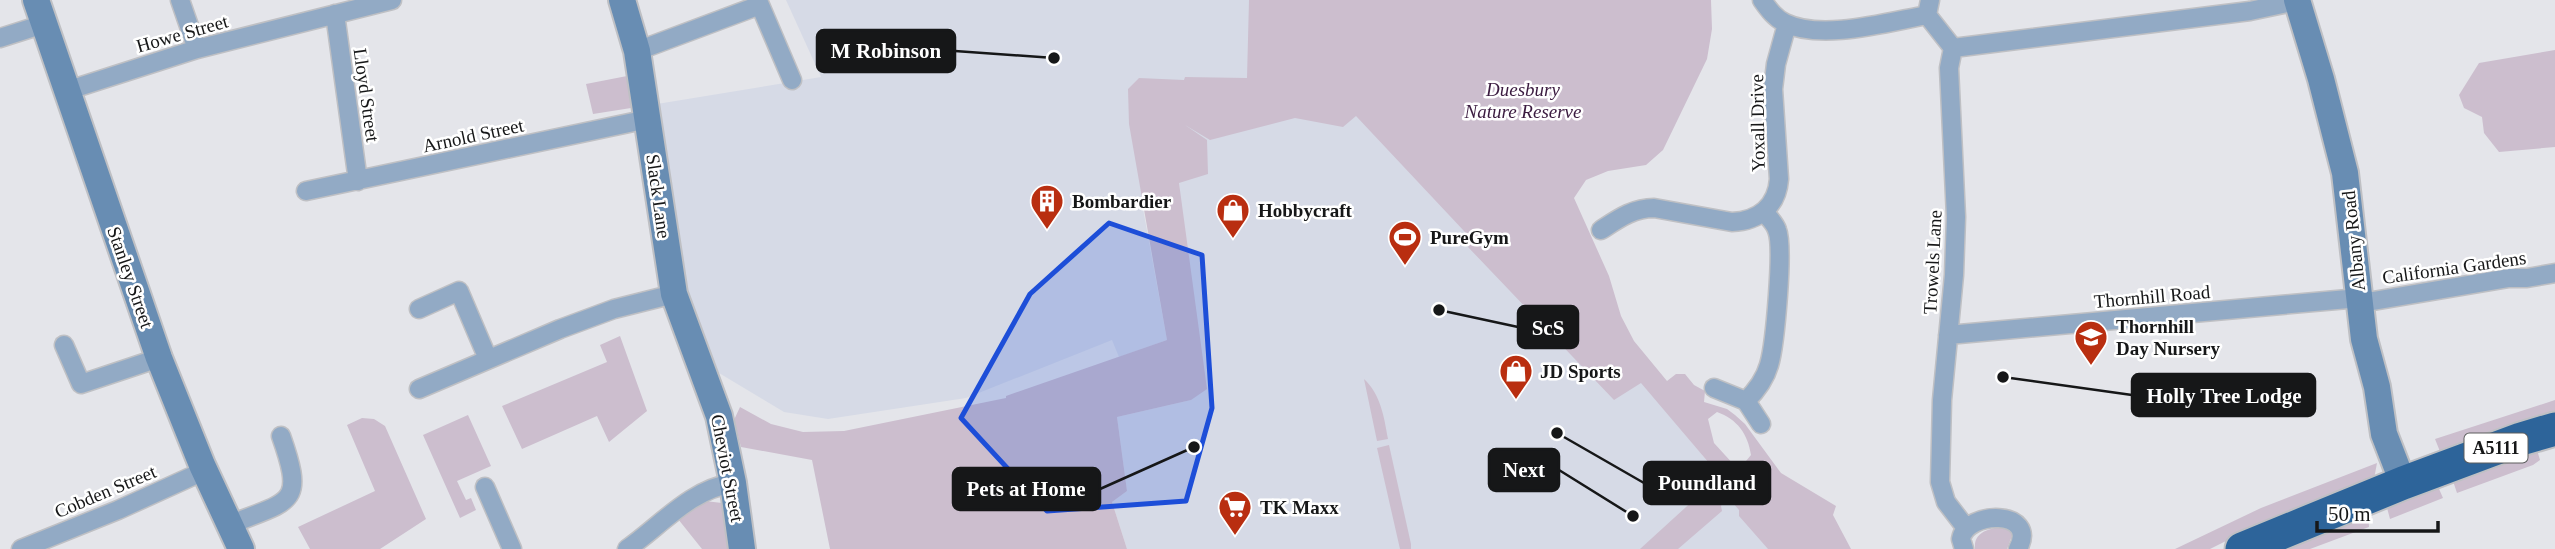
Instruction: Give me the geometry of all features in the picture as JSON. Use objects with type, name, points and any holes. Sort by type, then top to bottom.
[{"type":"highway","name":"A5111","points":[[2242,549],[2397,468],[2555,429]]},
{"type":"street","points":[[180,0],[197,49]]},
{"type":"street","name":"Howe Street","points":[[65,91],[197,49],[392,0]]},
{"type":"street","name":"Slack Lane","points":[[622,0],[637,51],[674,294],[710,387]]},
{"type":"street","points":[[1762,0],[1773,15],[1787,24],[1822,30],[1858,27],[1928,7],[1953,48],[2250,11],[2297,1]]},
{"type":"street","name":"Albany Road","points":[[2297,1],[2325,92],[2345,173],[2364,339],[2384,435],[2397,468]]},
{"type":"street","points":[[637,51],[760,5],[792,80]]},
{"type":"street","points":[[0,38],[40,12]]},
{"type":"street","name":"Stanley Street","points":[[40,12],[159,358],[241,549]]},
{"type":"street","name":"Lloyd Street","points":[[335,14],[358,181]]},
{"type":"street","name":"Yoxall Drive","points":[[1764,212],[1773,203],[1778,192],[1773,89],[1776,64],[1787,24]]},
{"type":"street","name":"Trowels Lane","points":[[1953,48],[1949,68],[1956,217],[1954,275],[1942,400],[1940,482],[1946,502],[1966,528]]},
{"type":"street","name":"Arnold Street","points":[[306,191],[648,119]]},
{"type":"street","points":[[1601,230],[1622,216],[1644,208],[1732,222],[1745,222],[1764,212],[1777,230],[1778,237],[1779,261],[1772,353],[1764,378],[1746,401]]},
{"type":"street","name":"California Gardens","points":[[2360,298],[2373,301],[2555,273]]},
{"type":"street","points":[[419,309],[459,291],[488,359]]},
{"type":"street","points":[[419,389],[614,309],[674,294]]},
{"type":"street","name":"Thornhill Road","points":[[1948,335],[2360,298]]},
{"type":"street","points":[[64,345],[81,384],[159,358]]},
{"type":"street","name":"Cheviot Street","points":[[710,387],[733,483],[742,549]]},
{"type":"street","points":[[1714,388],[1746,401],[1761,424]]},
{"type":"street","points":[[231,524],[277,506],[290,493],[293,476],[281,436]]},
{"type":"street","name":"Cobden Street","points":[[21,549],[118,510],[206,470]]},
{"type":"street","points":[[626,549],[707,490],[733,483]]},
{"type":"street","points":[[485,487],[512,549]]},
{"type":"street","points":[[1964,549],[1961,539],[1966,528],[1979,521],[1994,518],[2015,522],[2022,538],[2018,549]]},
{"type":"highlighted area","points":[[1109,223],[1202,255],[1212,408],[1186,501],[1047,511],[961,418],[1030,294]]},
{"type":"shaded area","points":[[786,0],[1397,0],[1660,404],[1780,549],[1127,549],[1112,502],[1127,491],[1117,417],[1191,400],[1179,183],[1141,198],[1167,340],[1119,357],[1112,340],[966,398],[828,419],[784,412],[719,373],[683,284],[657,104],[821,77]]},
{"type":"green space","name":"Duesbury Nature Reserve","points":[[1249,0],[1711,0],[1712,29],[1707,59],[1663,150],[1646,165],[1608,171],[1586,180],[1574,198],[1609,276],[1621,316],[1634,341],[1667,381],[1676,374],[1685,374],[1694,385],[1705,391],[1704,402],[1727,409],[1745,424],[1781,473],[1836,506],[1833,515],[1851,549],[1768,549],[1739,516],[1739,510],[1727,496],[1721,506],[1722,511],[1678,549],[1640,549],[1720,476],[1641,383],[1614,400],[1468,247],[1473,241],[1356,116],[1343,127],[1295,118],[1210,140],[1185,125],[1207,140],[1208,174],[1179,183],[1207,389],[1191,400],[1117,417],[1127,491],[1112,502],[1127,549],[830,549],[812,460],[741,447],[734,420],[740,407],[771,424],[803,432],[844,431],[1006,398],[1167,340],[1129,124],[1128,89],[1139,78],[1247,78]],"holes":[[[1717,412],[1730,419],[1744,434],[1751,455],[1746,461],[1734,463],[1735,466],[1714,443],[1708,419]]]},
{"type":"green space","points":[[2555,50],[2555,147],[2499,152],[2484,133],[2482,117],[2464,108],[2459,95],[2479,63]]},
{"type":"green space","points":[[627,76],[631,108],[593,114],[586,84]]},
{"type":"green space","points":[[620,336],[647,411],[609,442],[597,416],[522,449],[502,406],[607,362],[600,345]]},
{"type":"green space","points":[[1364,379],[1378,399],[1388,439],[1377,441]]},
{"type":"green space","points":[[2555,400],[2555,417],[2441,454],[2435,439]]},
{"type":"green space","points":[[468,415],[491,466],[457,481],[466,500],[471,498],[476,510],[460,518],[423,435]]},
{"type":"green space","points":[[362,418],[374,419],[385,426],[426,519],[380,549],[310,549],[298,527],[375,491],[347,425]]},
{"type":"green space","points":[[1389,445],[1411,549],[1400,549],[1377,448]]},
{"type":"green space","points":[[2537,450],[2540,460],[2533,465],[2457,493],[2453,481]]},
{"type":"green space","points":[[2377,463],[2374,479],[2210,549],[2175,549],[2261,508]]},
{"type":"green space","points":[[2436,482],[2443,498],[2390,519],[2386,504]]},
{"type":"green space","points":[[705,501],[722,503],[727,512],[733,549],[702,549],[678,519]]},
{"type":"green space","points":[[2368,510],[2369,527],[2310,549],[2270,549]]},
{"type":"green space","points":[[2007,526],[2013,533],[2007,549],[1975,549],[1977,538],[1981,534],[1990,529]]},
{"type":"place","name":"M Robinson","points":[[1054,58]]},
{"type":"place","name":"Bombardier","points":[[1047,231]]},
{"type":"place","name":"Hobbycraft","points":[[1233,240]]},
{"type":"place","name":"PureGym","points":[[1405,267]]},
{"type":"place","name":"ScS","points":[[1439,310]]},
{"type":"place","name":"Thornhill Day Nursery","points":[[2091,367]]},
{"type":"place","name":"Holly Tree Lodge","points":[[2003,377]]},
{"type":"place","name":"JD Sports","points":[[1516,401]]},
{"type":"place","name":"Poundland","points":[[1557,433]]},
{"type":"place","name":"Pets at Home","points":[[1194,447]]},
{"type":"place","name":"Next","points":[[1633,516]]},
{"type":"place","name":"TK Maxx","points":[[1235,537]]}]
